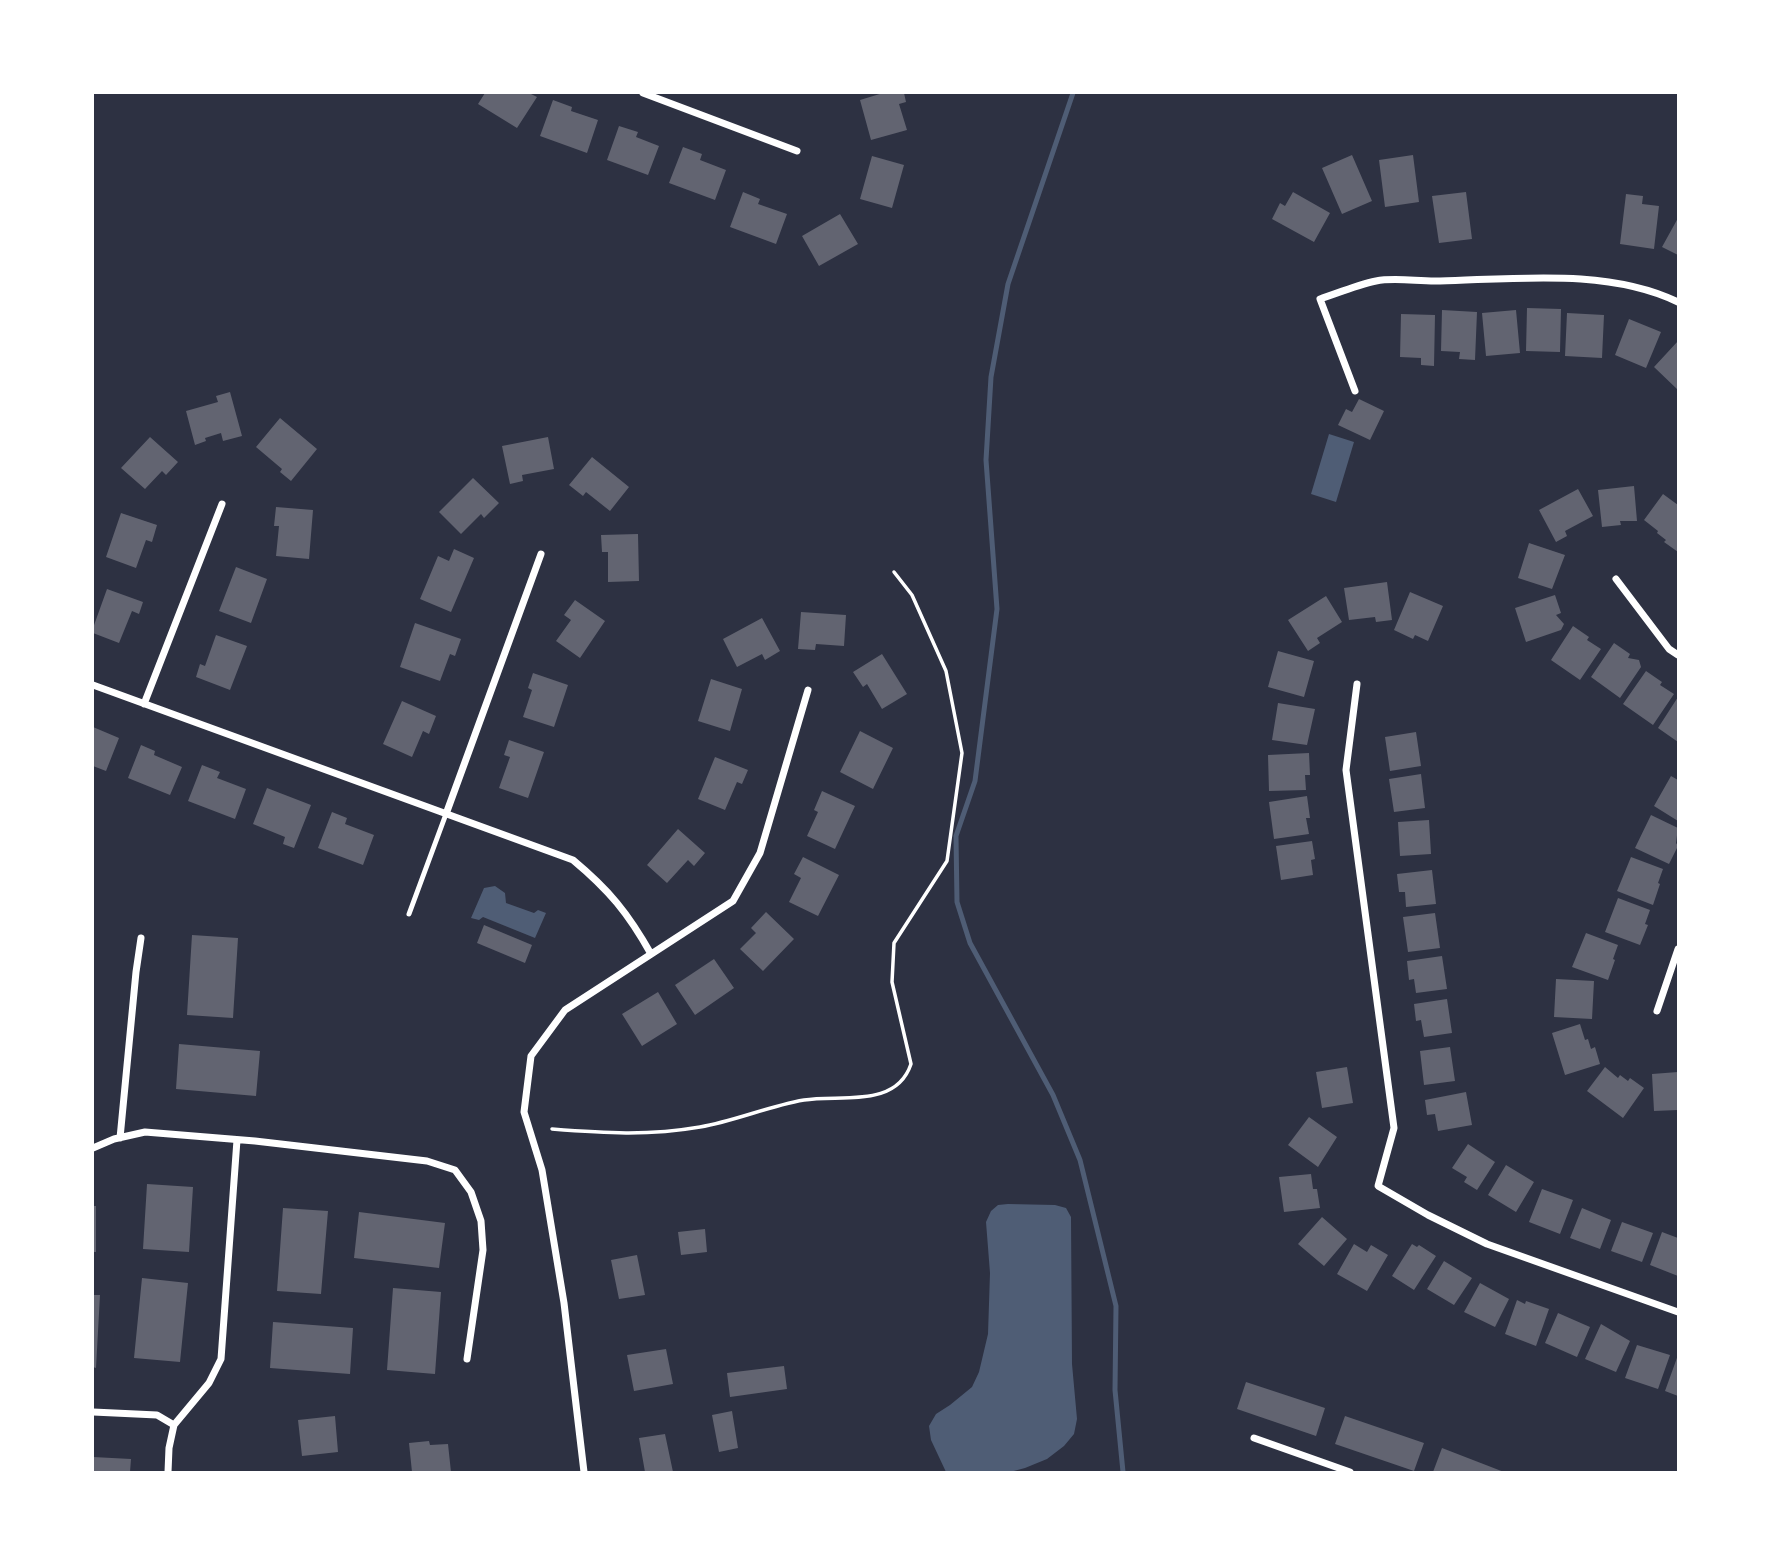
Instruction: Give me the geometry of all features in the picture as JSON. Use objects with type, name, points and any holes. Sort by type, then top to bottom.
[{"type":"street","points":[[643,93],[797,152]]},
{"type":"street","points":[[1355,391],[1320,299],[1377,280],[1587,280],[1663,294],[1678,302]]},
{"type":"street","points":[[144,704],[222,504]]},
{"type":"street","points":[[446,814],[541,554]]},
{"type":"street","points":[[1616,579],[1670,649],[1678,654]]},
{"type":"street","points":[[1357,684],[1346,770],[1394,1128],[1378,1186],[1428,1215],[1488,1244],[1678,1312]]},
{"type":"street","points":[[93,685],[573,860],[603,885],[630,917],[651,954]]},
{"type":"street","points":[[584,1472],[564,1303],[542,1170],[524,1112],[531,1056],[565,1010],[733,901],[760,853],[808,690]]},
{"type":"street","points":[[120,1138],[141,938]]},
{"type":"street","points":[[1657,1010],[1678,949]]},
{"type":"street","points":[[93,1148],[145,1132],[427,1161],[455,1170],[471,1192],[481,1221],[483,1250],[467,1359]]},
{"type":"street","points":[[168,1472],[174,1424],[209,1383],[221,1359],[237,1140]]},
{"type":"street","points":[[93,1412],[157,1415],[174,1424]]},
{"type":"street","points":[[1254,1438],[1350,1472]]},
{"type":"lane","points":[[409,914],[446,814]]},
{"type":"path","points":[[551,1129],[632,1135],[702,1127],[804,1100],[860,1097],[891,1091],[907,1077],[911,1065],[892,982],[894,943],[947,861],[962,753],[946,671],[912,595],[894,572]]},
{"type":"water","points":[[1329,434],[1354,442],[1336,502],[1311,494]]},
{"type":"water","points":[[495,886],[505,893],[506,903],[534,913],[538,910],[546,913],[535,938],[483,917],[479,920],[471,918],[484,888]]},
{"type":"water","points":[[998,1205],[1055,1205],[1066,1208],[1071,1217],[1072,1364],[1077,1419],[1074,1434],[1047,1459],[1025,1468],[1010,1472],[946,1472],[931,1440],[929,1426],[936,1414],[972,1387],[979,1372],[988,1334],[990,1273],[986,1222],[991,1211]]},
{"type":"building","points":[[485,93],[529,93],[537,97],[517,128],[478,104]]},
{"type":"building","points":[[883,93],[904,93],[906,102],[899,104],[907,130],[871,140],[860,100]]},
{"type":"building","points":[[553,100],[572,107],[571,111],[598,120],[587,153],[540,136]]},
{"type":"building","points":[[619,126],[638,132],[636,137],[659,146],[648,175],[607,160]]},
{"type":"building","points":[[683,147],[702,154],[700,160],[726,170],[715,200],[669,183]]},
{"type":"building","points":[[1352,155],[1372,201],[1342,214],[1322,168]]},
{"type":"building","points":[[1413,155],[1419,202],[1385,207],[1379,160]]},
{"type":"building","points":[[872,156],[904,165],[892,208],[860,199]]},
{"type":"building","points":[[743,192],[760,199],[758,204],[787,214],[776,244],[730,227]]},
{"type":"building","points":[[1293,192],[1330,213],[1314,242],[1272,219],[1280,203],[1285,206]]},
{"type":"building","points":[[1466,192],[1472,239],[1439,243],[1432,196]]},
{"type":"building","points":[[1626,194],[1643,196],[1642,204],[1659,206],[1654,249],[1620,244]]},
{"type":"building","points":[[840,214],[858,244],[819,266],[802,236]]},
{"type":"building","points":[[1678,218],[1678,255],[1662,247]]},
{"type":"building","points":[[1527,308],[1561,309],[1560,352],[1526,351]]},
{"type":"building","points":[[1442,310],[1477,312],[1475,360],[1459,359],[1460,352],[1441,351]]},
{"type":"building","points":[[1516,310],[1520,353],[1486,356],[1482,313]]},
{"type":"building","points":[[1567,313],[1604,315],[1602,358],[1565,356]]},
{"type":"building","points":[[1401,314],[1435,315],[1434,366],[1421,365],[1421,358],[1400,357]]},
{"type":"building","points":[[1629,319],[1661,332],[1646,368],[1615,355]]},
{"type":"building","points":[[1678,341],[1678,390],[1654,367]]},
{"type":"building","points":[[230,392],[242,436],[223,441],[221,433],[205,438],[206,441],[195,445],[186,411],[218,402],[216,396]]},
{"type":"building","points":[[1359,399],[1384,411],[1370,440],[1338,425],[1346,409],[1352,412]]},
{"type":"building","points":[[280,418],[317,449],[291,481],[280,472],[282,469],[256,447]]},
{"type":"building","points":[[150,437],[178,462],[166,475],[162,471],[145,489],[121,468]]},
{"type":"building","points":[[548,437],[554,469],[522,475],[523,481],[510,484],[502,446]]},
{"type":"building","points":[[592,457],[629,487],[610,511],[586,492],[583,496],[569,485]]},
{"type":"building","points":[[473,478],[499,503],[484,518],[481,514],[461,534],[439,512]]},
{"type":"building","points":[[1634,486],[1637,521],[1620,521],[1621,525],[1602,527],[1598,490]]},
{"type":"building","points":[[1578,489],[1593,516],[1565,531],[1567,536],[1556,542],[1539,510]]},
{"type":"building","points":[[1663,494],[1678,505],[1678,552],[1664,542],[1666,540],[1658,531],[1644,520]]},
{"type":"building","points":[[276,507],[313,510],[309,559],[276,556],[279,526],[274,526]]},
{"type":"building","points":[[121,513],[157,525],[152,542],[146,540],[136,568],[106,557]]},
{"type":"building","points":[[638,534],[639,581],[608,582],[608,552],[602,552],[601,535]]},
{"type":"building","points":[[1529,543],[1565,555],[1552,589],[1518,578]]},
{"type":"building","points":[[454,549],[474,558],[451,612],[420,599],[438,556],[449,561]]},
{"type":"building","points":[[236,567],[267,579],[251,623],[219,611]]},
{"type":"building","points":[[1387,582],[1392,620],[1376,622],[1375,617],[1349,620],[1344,588]]},
{"type":"building","points":[[107,589],[143,602],[139,614],[132,611],[119,643],[93,633]]},
{"type":"building","points":[[1410,592],[1443,606],[1428,641],[1415,635],[1413,639],[1394,630]]},
{"type":"building","points":[[1555,595],[1561,613],[1556,615],[1564,624],[1561,630],[1526,642],[1515,608]]},
{"type":"building","points":[[1326,596],[1342,622],[1317,638],[1320,643],[1308,651],[1288,620]]},
{"type":"building","points":[[575,600],[605,621],[580,658],[556,641],[571,620],[564,615]]},
{"type":"building","points":[[801,612],[846,615],[844,646],[816,644],[815,650],[798,649]]},
{"type":"building","points":[[762,618],[780,651],[765,660],[762,654],[737,667],[723,639]]},
{"type":"building","points":[[415,623],[461,639],[455,656],[450,654],[440,681],[400,667]]},
{"type":"building","points":[[1573,626],[1601,649],[1580,680],[1551,660]]},
{"type":"building","points":[[216,635],[247,646],[230,690],[196,677],[200,664],[205,666]]},
{"type":"building","points":[[1614,643],[1630,654],[1628,658],[1639,660],[1641,667],[1620,698],[1591,677]]},
{"type":"building","points":[[1278,651],[1314,661],[1304,697],[1268,687]]},
{"type":"building","points":[[882,654],[907,694],[882,709],[867,684],[863,687],[853,672]]},
{"type":"building","points":[[1646,671],[1674,694],[1653,725],[1623,704]]},
{"type":"building","points":[[533,673],[568,685],[554,727],[523,717],[532,690],[528,688]]},
{"type":"building","points":[[711,679],[742,689],[730,731],[698,721]]},
{"type":"building","points":[[1678,697],[1678,742],[1658,728]]},
{"type":"building","points":[[402,701],[436,716],[429,734],[423,731],[412,757],[383,744]]},
{"type":"building","points":[[1278,703],[1315,709],[1307,745],[1272,740]]},
{"type":"building","points":[[93,727],[119,738],[106,771],[93,766]]},
{"type":"building","points":[[860,731],[893,748],[873,789],[840,772]]},
{"type":"building","points":[[1416,732],[1421,766],[1390,771],[1385,737]]},
{"type":"building","points":[[509,740],[544,752],[528,798],[499,788],[510,757],[504,755]]},
{"type":"building","points":[[141,745],[155,751],[154,755],[182,767],[170,795],[128,778]]},
{"type":"building","points":[[1309,753],[1310,775],[1305,775],[1306,790],[1269,791],[1268,755]]},
{"type":"building","points":[[715,757],[748,770],[742,784],[737,782],[725,810],[698,799]]},
{"type":"building","points":[[202,765],[220,772],[217,778],[246,789],[235,819],[188,801]]},
{"type":"building","points":[[1421,774],[1425,808],[1394,812],[1389,779]]},
{"type":"building","points":[[1671,776],[1678,780],[1678,821],[1654,806]]},
{"type":"building","points":[[267,788],[311,805],[294,848],[283,844],[285,837],[253,824]]},
{"type":"building","points":[[822,791],[855,806],[835,849],[807,836],[818,812],[814,810]]},
{"type":"building","points":[[1307,796],[1310,818],[1306,818],[1309,834],[1274,839],[1269,802]]},
{"type":"building","points":[[332,812],[347,818],[345,824],[374,835],[363,865],[318,848]]},
{"type":"building","points":[[1651,815],[1678,828],[1678,846],[1669,864],[1635,848]]},
{"type":"building","points":[[1429,820],[1431,854],[1400,856],[1398,822]]},
{"type":"building","points":[[678,829],[705,853],[694,866],[688,860],[667,883],[647,865]]},
{"type":"building","points":[[1312,841],[1315,859],[1311,860],[1313,875],[1281,880],[1276,846]]},
{"type":"building","points":[[803,857],[839,875],[818,916],[789,902],[801,878],[794,874]]},
{"type":"building","points":[[1631,857],[1663,869],[1653,905],[1617,891]]},
{"type":"building","points":[[1432,870],[1436,904],[1406,907],[1405,892],[1399,892],[1397,874]]},
{"type":"building","points":[[1618,898],[1650,910],[1645,924],[1648,925],[1640,945],[1605,932]]},
{"type":"building","points":[[766,912],[794,939],[763,971],[740,949],[756,933],[751,928]]},
{"type":"building","points":[[1435,913],[1440,948],[1408,952],[1403,917]]},
{"type":"building","points":[[484,925],[532,945],[525,963],[477,943]]},
{"type":"building","points":[[1586,933],[1618,945],[1608,980],[1572,967]]},
{"type":"building","points":[[192,935],[238,938],[233,1018],[187,1015]]},
{"type":"building","points":[[1442,956],[1447,989],[1416,993],[1414,979],[1409,980],[1407,961]]},
{"type":"building","points":[[714,959],[734,988],[695,1015],[675,985]]},
{"type":"building","points":[[1556,979],[1594,981],[1592,1019],[1554,1017]]},
{"type":"building","points":[[658,992],[677,1024],[642,1046],[622,1014]]},
{"type":"building","points":[[1447,999],[1452,1033],[1424,1037],[1421,1020],[1416,1021],[1414,1004]]},
{"type":"building","points":[[1580,1024],[1585,1040],[1588,1039],[1591,1049],[1595,1047],[1600,1064],[1565,1075],[1552,1033]]},
{"type":"building","points":[[179,1044],[260,1051],[256,1096],[176,1089]]},
{"type":"building","points":[[1450,1047],[1455,1081],[1424,1085],[1420,1051]]},
{"type":"building","points":[[1347,1067],[1353,1103],[1322,1108],[1316,1072]]},
{"type":"building","points":[[1605,1067],[1618,1078],[1620,1075],[1628,1081],[1630,1078],[1644,1088],[1623,1118],[1587,1091]]},
{"type":"building","points":[[1678,1072],[1678,1110],[1654,1111],[1652,1074]]},
{"type":"building","points":[[1466,1092],[1472,1125],[1438,1131],[1435,1114],[1427,1115],[1425,1100]]},
{"type":"building","points":[[1309,1117],[1337,1137],[1318,1167],[1288,1145]]},
{"type":"building","points":[[1468,1144],[1495,1162],[1477,1190],[1464,1182],[1467,1177],[1452,1168]]},
{"type":"building","points":[[1506,1165],[1534,1182],[1516,1212],[1488,1195]]},
{"type":"building","points":[[1311,1174],[1320,1208],[1284,1212],[1279,1177]]},
{"type":"building","points":[[147,1184],[193,1187],[189,1252],[143,1249]]},
{"type":"building","points":[[1542,1189],[1573,1200],[1560,1234],[1529,1222]]},
{"type":"building","points":[[93,1206],[96,1206],[96,1252],[93,1252]]},
{"type":"building","points":[[283,1208],[328,1211],[321,1294],[277,1291]]},
{"type":"building","points":[[1582,1208],[1611,1220],[1600,1249],[1570,1238]]},
{"type":"building","points":[[359,1212],[445,1223],[439,1268],[354,1258]]},
{"type":"building","points":[[1322,1217],[1347,1239],[1324,1266],[1298,1244]]},
{"type":"building","points":[[1622,1222],[1653,1233],[1642,1262],[1611,1251]]},
{"type":"building","points":[[705,1229],[707,1252],[681,1255],[678,1232]]},
{"type":"building","points":[[1662,1232],[1678,1238],[1678,1276],[1650,1265]]},
{"type":"building","points":[[1354,1244],[1367,1252],[1371,1245],[1388,1255],[1367,1291],[1337,1274]]},
{"type":"building","points":[[1412,1244],[1417,1247],[1419,1245],[1436,1256],[1414,1290],[1392,1276]]},
{"type":"building","points":[[637,1255],[645,1295],[619,1299],[611,1260]]},
{"type":"building","points":[[1444,1261],[1472,1278],[1454,1305],[1427,1289]]},
{"type":"building","points":[[142,1278],[188,1283],[180,1362],[134,1358]]},
{"type":"building","points":[[1480,1283],[1509,1299],[1495,1327],[1464,1312]]},
{"type":"building","points":[[393,1288],[441,1292],[435,1374],[387,1370]]},
{"type":"building","points":[[93,1295],[100,1295],[96,1368],[93,1367]]},
{"type":"building","points":[[1517,1300],[1549,1309],[1536,1346],[1505,1334]]},
{"type":"building","points":[[1558,1313],[1590,1327],[1577,1357],[1545,1343]]},
{"type":"building","points":[[273,1322],[353,1328],[350,1374],[270,1368]]},
{"type":"building","points":[[1601,1324],[1630,1341],[1616,1372],[1585,1359]]},
{"type":"building","points":[[1637,1345],[1670,1355],[1658,1389],[1625,1378]]},
{"type":"building","points":[[666,1349],[673,1384],[634,1391],[627,1355]]},
{"type":"building","points":[[1678,1355],[1678,1396],[1665,1391]]},
{"type":"building","points":[[784,1366],[787,1389],[730,1397],[727,1373]]},
{"type":"building","points":[[1246,1382],[1325,1408],[1316,1436],[1237,1409]]},
{"type":"building","points":[[732,1411],[738,1448],[719,1452],[712,1415]]},
{"type":"building","points":[[335,1416],[338,1452],[302,1456],[298,1420]]},
{"type":"building","points":[[1345,1416],[1424,1443],[1414,1471],[1335,1444]]},
{"type":"building","points":[[665,1434],[673,1472],[645,1472],[639,1438]]},
{"type":"building","points":[[429,1441],[430,1445],[448,1444],[451,1472],[412,1472],[409,1443]]},
{"type":"building","points":[[1442,1448],[1504,1472],[1433,1472]]},
{"type":"building","points":[[93,1457],[131,1459],[130,1472],[93,1472]]},
{"type":"waterway","points":[[1073,93],[1008,284],[991,377],[986,460],[997,609],[975,781],[956,836],[957,902],[970,943],[1053,1095],[1080,1160],[1116,1306],[1115,1390],[1123,1472]]}]
